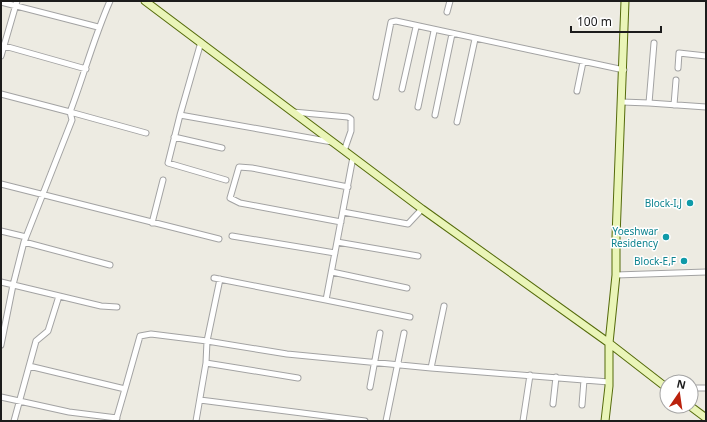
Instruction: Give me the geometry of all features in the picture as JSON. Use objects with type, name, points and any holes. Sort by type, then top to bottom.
[{"type":"street","points":[[1,345],[13,285],[25,240],[72,120],[70,112],[86,69],[98,27],[110,1]]},
{"type":"street","points":[[145,1],[422,209],[609,343],[659,382]]},
{"type":"street","points":[[447,12],[450,1]]},
{"type":"street","points":[[605,421],[609,382],[609,343],[616,274],[616,237],[626,1]]},
{"type":"street","points":[[1,2],[16,4],[98,27]]},
{"type":"street","points":[[1,56],[2,45],[16,4]]},
{"type":"street","points":[[376,97],[391,22],[396,21],[434,31],[624,70]]},
{"type":"street","points":[[402,89],[416,26]]},
{"type":"street","points":[[418,107],[434,31]]},
{"type":"street","points":[[435,116],[452,34]]},
{"type":"street","points":[[457,122],[475,39]]},
{"type":"street","points":[[201,42],[168,163],[226,180]]},
{"type":"street","points":[[649,104],[654,44]]},
{"type":"street","points":[[2,45],[86,69]]},
{"type":"street","points":[[678,68],[679,53],[706,56]]},
{"type":"street","points":[[577,91],[583,62]]},
{"type":"street","points":[[674,105],[676,80]]},
{"type":"street","points":[[1,94],[146,133]]},
{"type":"street","points":[[622,102],[706,107]]},
{"type":"street","points":[[292,112],[348,117],[351,119],[351,131],[344,151]]},
{"type":"street","points":[[180,116],[333,143]]},
{"type":"street","points":[[174,137],[222,148]]},
{"type":"street","points":[[326,300],[353,157]]},
{"type":"street","points":[[341,222],[240,203],[230,198],[239,167],[252,168],[348,187]]},
{"type":"street","points":[[152,223],[163,180]]},
{"type":"street","points":[[1,184],[219,239]]},
{"type":"street","points":[[343,212],[408,224],[422,209]]},
{"type":"street","points":[[1,231],[25,240],[110,265]]},
{"type":"street","points":[[232,236],[335,253]]},
{"type":"street","points":[[337,242],[418,256]]},
{"type":"street","points":[[332,272],[407,288]]},
{"type":"street","points":[[616,274],[706,272]]},
{"type":"street","points":[[214,278],[410,317]]},
{"type":"street","points":[[196,421],[206,363],[207,341],[220,279]]},
{"type":"street","points":[[1,282],[102,306],[117,307]]},
{"type":"street","points":[[14,421],[36,341],[48,331],[59,296]]},
{"type":"street","points":[[431,368],[444,306]]},
{"type":"street","points":[[370,387],[380,333]]},
{"type":"street","points":[[386,421],[404,333]]},
{"type":"street","points":[[1,396],[69,412],[116,420],[140,336],[151,334],[207,341],[287,354],[431,368],[609,382]]},
{"type":"street","points":[[206,363],[298,378]]},
{"type":"street","points":[[29,366],[125,389]]},
{"type":"street","points":[[523,421],[530,375]]},
{"type":"street","points":[[553,404],[556,377]]},
{"type":"street","points":[[582,405],[584,380]]},
{"type":"street","points":[[200,400],[365,421]]},
{"type":"place","name":"Block-I,J","points":[[690,203]]},
{"type":"place","name":"Yoeshwar Residency","points":[[666,237]]},
{"type":"place","name":"Block-E,F","points":[[684,261]]}]
